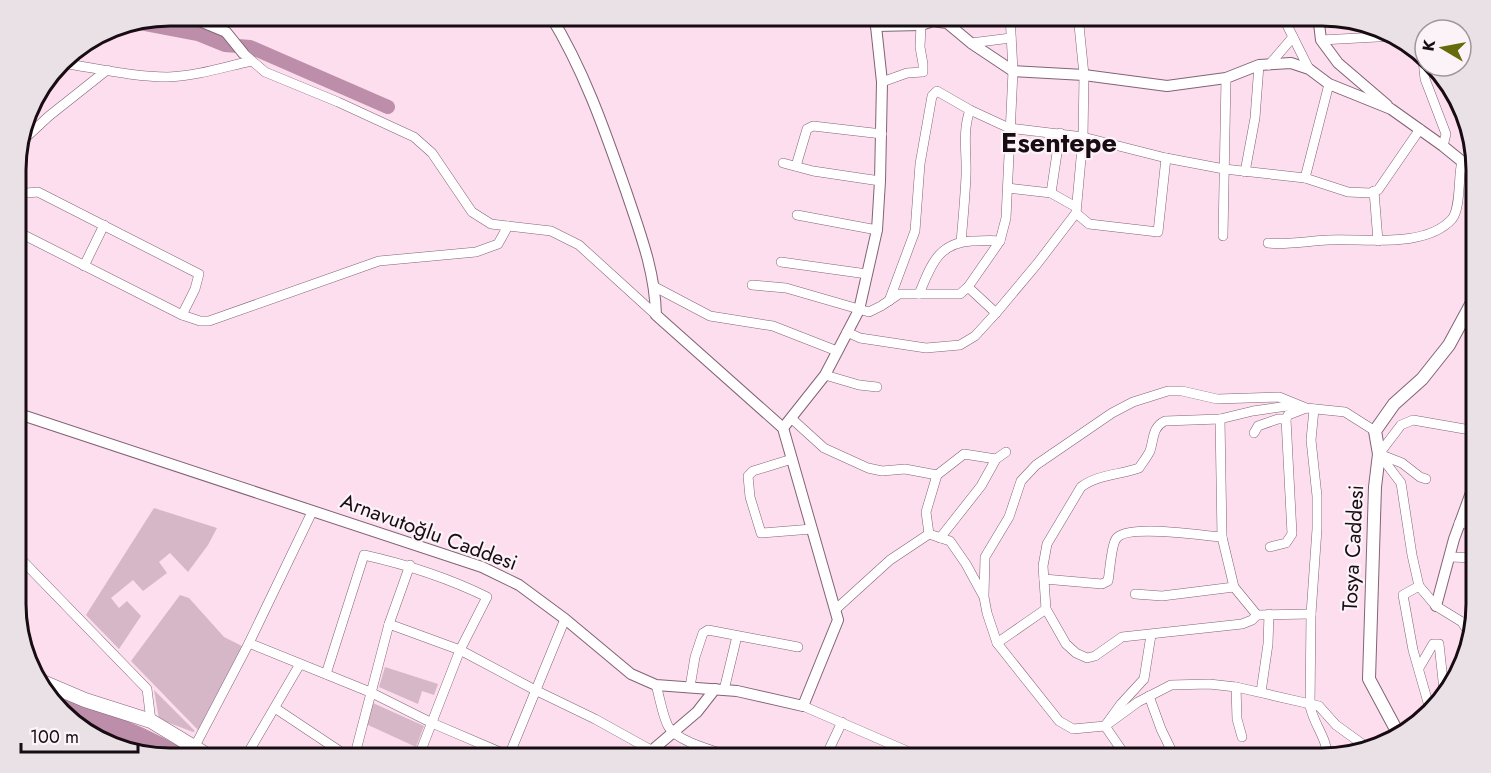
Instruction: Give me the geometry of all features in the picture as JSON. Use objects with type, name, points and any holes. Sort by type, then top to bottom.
[{"type":"main road","points":[[1375,431],[1394,404],[1422,380],[1449,345],[1466,314]]},
{"type":"main road","name":"Tosya Caddesi","points":[[1375,431],[1379,454],[1375,487],[1369,679],[1395,727]]},
{"type":"main road","points":[[52,686],[85,700],[151,721],[198,748]]},
{"type":"street","points":[[218,26],[251,61],[265,72],[414,137],[432,153],[472,212],[491,224],[551,231],[579,245],[783,428],[838,620],[803,706],[899,747]]},
{"type":"street","points":[[557,26],[571,48],[606,132],[651,264],[656,315]]},
{"type":"street","points":[[783,428],[825,375],[859,310],[877,230],[882,82],[876,26]]},
{"type":"street","points":[[882,82],[907,73],[923,72],[924,64],[920,47],[921,26]]},
{"type":"street","points":[[951,26],[971,43],[1013,71],[1084,75],[1167,86],[1226,78],[1264,65],[1291,63],[1309,69],[1329,84],[1391,109]]},
{"type":"street","points":[[752,285],[786,288],[869,312],[899,294],[960,294],[968,287],[1000,241],[1006,218],[1013,71],[1010,26]]},
{"type":"street","points":[[847,332],[860,338],[926,348],[960,345],[975,336],[1037,264],[1076,210],[1083,137],[1084,75],[1079,26]]},
{"type":"street","points":[[1288,26],[1309,69]]},
{"type":"street","points":[[1319,26],[1321,40],[1338,63],[1376,93],[1391,109],[1465,164]]},
{"type":"street","points":[[1245,172],[1264,65],[1293,37]]},
{"type":"street","points":[[1321,40],[1378,37]]},
{"type":"street","points":[[971,43],[1011,38]]},
{"type":"street","points":[[72,65],[170,77],[207,72],[251,61]]},
{"type":"street","points":[[30,134],[107,70]]},
{"type":"street","points":[[1223,236],[1226,78]]},
{"type":"street","points":[[1425,78],[1446,135],[1443,146]]},
{"type":"street","points":[[1305,178],[1329,84]]},
{"type":"street","points":[[890,301],[915,231],[920,164],[932,96],[937,91],[970,110],[1009,128],[1083,137],[1166,158],[1224,169],[1305,178],[1348,192],[1374,192],[1384,182],[1420,129]]},
{"type":"street","points":[[961,242],[966,174],[964,144],[966,120],[970,110]]},
{"type":"street","points":[[796,166],[807,129],[813,126],[882,134]]},
{"type":"street","points":[[1051,193],[1060,133]]},
{"type":"street","points":[[1008,188],[1051,193],[1076,210],[1089,224],[1158,232],[1166,158]]},
{"type":"street","points":[[1268,243],[1348,239],[1398,240],[1419,236],[1443,227],[1456,213],[1458,173],[1462,161]]},
{"type":"street","points":[[783,163],[813,171],[880,180]]},
{"type":"street","points":[[26,193],[38,192],[199,274],[195,290],[182,315]]},
{"type":"street","points":[[1374,192],[1378,241]]},
{"type":"street","points":[[797,215],[877,230]]},
{"type":"street","points":[[84,266],[104,225]]},
{"type":"street","points":[[26,237],[182,315],[200,321],[209,321],[379,261],[476,252],[498,244],[508,226]]},
{"type":"street","points":[[919,294],[934,261],[945,248],[961,242],[1000,241]]},
{"type":"street","points":[[781,262],[867,274]]},
{"type":"street","points":[[655,287],[710,316],[773,326],[837,351]]},
{"type":"street","points":[[968,287],[996,313]]},
{"type":"street","points":[[825,375],[859,385],[877,387]]},
{"type":"street","points":[[1360,742],[1336,725],[1319,706],[1310,706],[1262,692],[1209,684],[1171,685],[1149,696],[1105,726],[1073,729],[1059,721],[997,643],[984,597],[985,557],[1009,517],[1021,481],[1036,465],[1112,413],[1133,402],[1168,390],[1217,399],[1279,397],[1295,405],[1345,412],[1375,431]]},
{"type":"street","points":[[1295,405],[1253,411],[1220,419],[1165,421],[1155,430],[1149,452],[1139,468],[1104,476],[1081,487],[1047,544],[1044,555],[1046,609],[1066,644],[1081,657],[1087,658],[1095,656],[1122,637],[1242,624],[1257,615],[1311,614]]},
{"type":"street","points":[[1270,548],[1286,543],[1292,534],[1286,419],[1288,415],[1310,408]]},
{"type":"street","points":[[1310,408],[1317,496],[1311,614],[1310,706],[1312,718],[1328,747]]},
{"type":"street","name":"Arnavutoğlu Caddesi","points":[[26,416],[482,567],[519,585],[565,619],[631,674],[656,685],[720,689],[803,706]]},
{"type":"street","points":[[792,418],[824,448],[868,468],[882,471],[905,469],[937,475]]},
{"type":"street","points":[[1220,419],[1222,537],[1234,586],[1257,615]]},
{"type":"street","points":[[1254,433],[1258,426],[1265,422],[1286,419]]},
{"type":"street","points":[[1379,454],[1401,425],[1413,420],[1466,428]]},
{"type":"street","points":[[940,538],[981,486],[996,459],[1006,452]]},
{"type":"street","points":[[929,534],[926,512],[937,475],[964,454],[996,459]]},
{"type":"street","points":[[1379,454],[1402,464],[1426,479]]},
{"type":"street","points":[[1379,454],[1401,483],[1419,586],[1436,606],[1464,621]]},
{"type":"street","points":[[792,459],[753,471],[748,476],[750,497],[761,533],[812,529]]},
{"type":"street","points":[[1436,606],[1466,508]]},
{"type":"street","points":[[195,746],[249,643],[312,512]]},
{"type":"street","points":[[1460,523],[1466,523]]},
{"type":"street","points":[[1044,579],[1102,584],[1108,581],[1115,539],[1124,532],[1148,531],[1222,537]]},
{"type":"street","points":[[929,534],[950,541],[984,597]]},
{"type":"street","points":[[836,610],[890,560],[929,534]]},
{"type":"street","points":[[326,674],[364,555],[410,566],[449,579],[487,597],[460,650],[422,748]]},
{"type":"street","points":[[1450,557],[1466,558]]},
{"type":"street","points":[[26,564],[147,689],[151,721]]},
{"type":"street","points":[[352,748],[389,624],[410,566]]},
{"type":"street","points":[[1135,594],[1162,596],[1234,586]]},
{"type":"street","points":[[1419,586],[1403,595],[1413,650],[1428,700]]},
{"type":"street","points":[[997,643],[1046,609]]},
{"type":"street","points":[[1262,692],[1269,614]]},
{"type":"street","points":[[513,748],[565,619]]},
{"type":"street","points":[[389,624],[460,650],[595,719],[637,748]]},
{"type":"street","points":[[690,687],[695,657],[703,633],[708,630],[798,647]]},
{"type":"street","points":[[1105,726],[1144,679],[1151,635]]},
{"type":"street","points":[[655,748],[720,689],[737,636]]},
{"type":"street","points":[[249,643],[370,692],[489,748]]},
{"type":"street","points":[[1419,668],[1430,647],[1433,644],[1439,644],[1443,680]]},
{"type":"street","points":[[251,748],[300,664]]},
{"type":"street","points":[[656,685],[668,726],[683,739],[707,748]]},
{"type":"street","points":[[1236,687],[1237,719],[1242,737]]},
{"type":"street","points":[[1149,696],[1170,747]]},
{"type":"street","points":[[275,708],[335,748]]},
{"type":"street","points":[[830,747],[842,722]]},
{"type":"street","points":[[1105,726],[1120,747]]},
{"type":"shaded area","points":[[154,508],[217,528],[208,545],[188,572],[170,553],[159,562],[167,573],[143,591],[133,580],[111,598],[119,608],[127,601],[141,616],[119,649],[86,615]]},
{"type":"shaded area","points":[[180,595],[189,598],[224,637],[242,646],[198,730],[131,661]]},
{"type":"shaded area","points":[[385,667],[438,684],[434,695],[422,691],[418,704],[379,687]]},
{"type":"shaded area","points":[[154,690],[195,731],[159,719]]},
{"type":"shaded area","points":[[62,699],[126,720],[183,748],[142,745],[123,740],[90,723]]},
{"type":"shaded area","points":[[373,703],[424,726],[416,747],[366,724]]},
{"type":"shaded area","points":[[670,744],[681,748],[666,748]]},
{"type":"waterway","points":[[159,27],[198,34],[225,45],[250,47],[388,107]]},
{"type":"district","name":"Esentepe","points":[[1059,143]]}]
